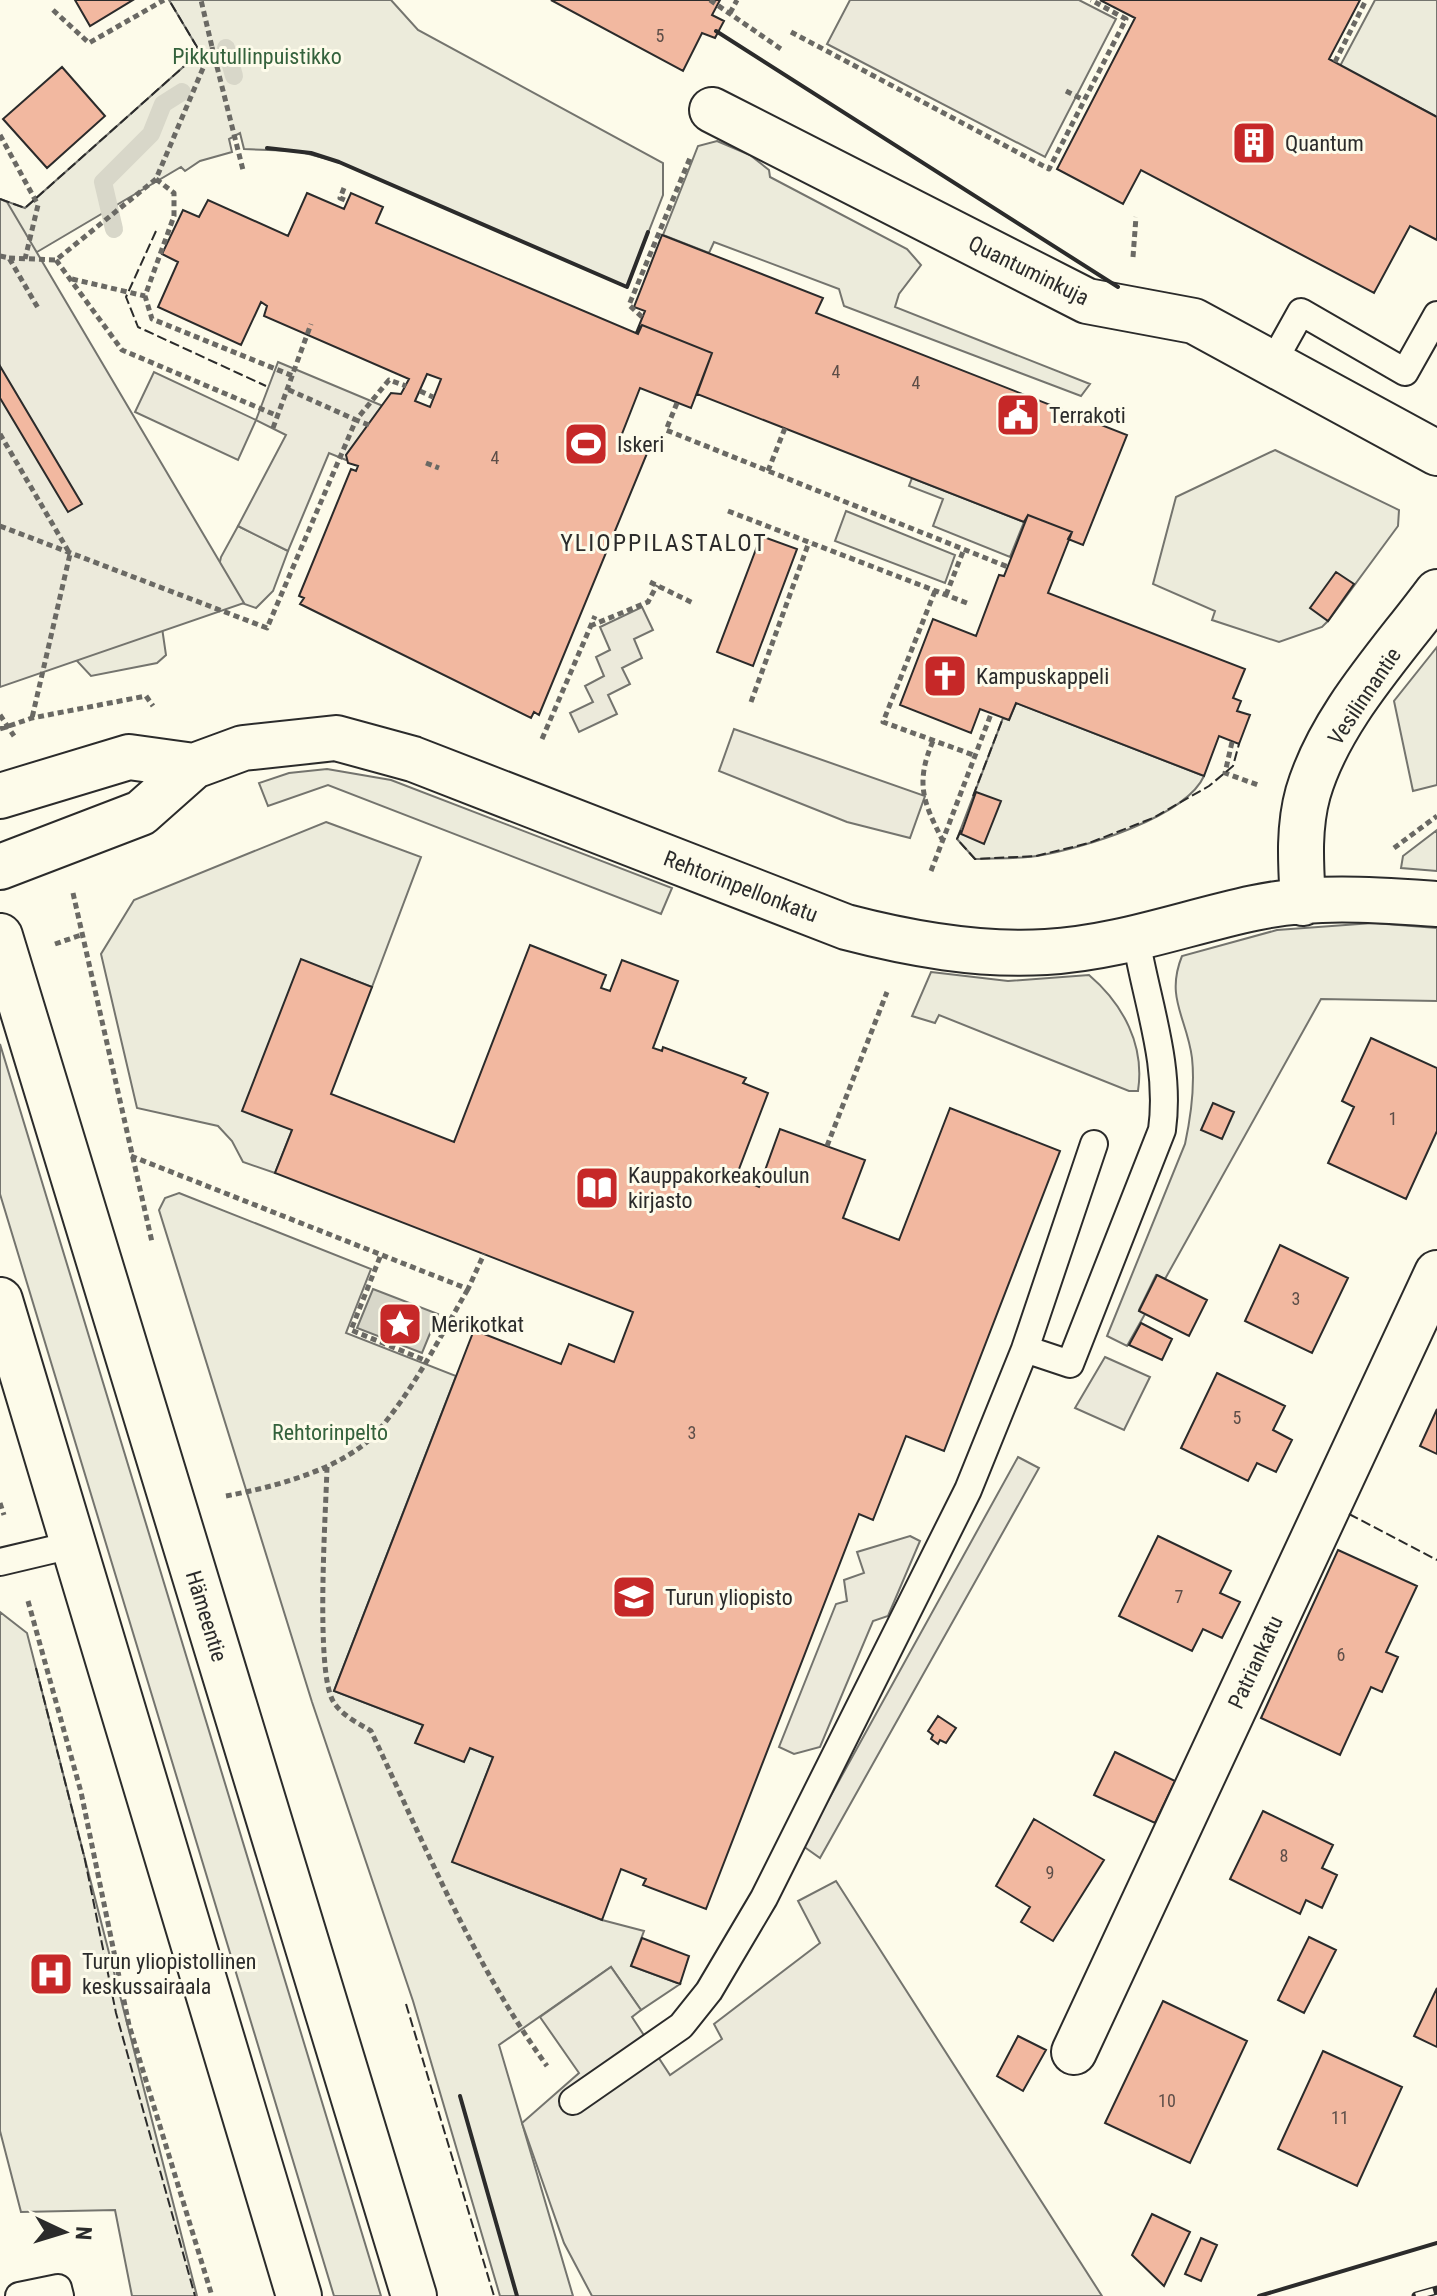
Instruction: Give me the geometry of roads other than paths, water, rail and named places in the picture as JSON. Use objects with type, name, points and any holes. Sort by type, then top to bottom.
[{"type":"main road","name":"Quantuminkuja","points":[[712,110],[1087,301],[1194,321],[1437,453]]},
{"type":"main road","name":"Vesilinnantie","points":[[1303,903],[1299,851],[1308,794],[1321,761],[1346,715],[1437,592]]},
{"type":"main road","name":"Rehtorinpellonkatu","points":[[0,867],[141,813],[194,766],[243,748],[336,738],[413,759],[846,927],[906,943],[959,949],[1045,952],[1136,939],[1257,907],[1353,899],[1437,904]]},
{"type":"main road","name":"Rehtorinpellonkatu","points":[[0,796],[129,757],[194,766]]},
{"type":"main road","name":"Hämeentie","points":[[0,936],[414,2296]]},
{"type":"main road","name":"Patriankatu","points":[[1074,2052],[1437,1273]]},
{"type":"main road","points":[[0,1300],[76,1544],[299,2296]]},
{"type":"lane","points":[[1272,364],[1301,312],[1405,372],[1437,315]]},
{"type":"lane","points":[[1025,1349],[1070,1364],[1162,1130],[1166,1100],[1164,1070],[1136,939]]},
{"type":"lane","points":[[573,2101],[681,2026],[709,1991],[764,1898],[968,1490],[1025,1349],[1094,1144]]},
{"type":"lane","points":[[8,1560],[76,1544]]},
{"type":"lane","points":[[19,2296],[58,2288],[60,2296]]},
{"type":"waterway","points":[[226,48],[234,76]]},
{"type":"waterway","points":[[114,229],[103,182],[151,134],[163,104],[182,92]]},
{"type":"railway","points":[[1416,2296],[1437,2290]]},
{"type":"place","name":"Quantum","points":[[1254,143]]},
{"type":"place","name":"Terrakoti","points":[[1018,415]]},
{"type":"place","name":"Iskeri","points":[[586,444]]},
{"type":"place","name":"Kampuskappeli","points":[[945,676]]},
{"type":"place","name":"Kauppakorkeakoulun kirjasto","points":[[597,1188]]},
{"type":"place","name":"Merikotkat","points":[[400,1324]]},
{"type":"place","name":"Turun yliopisto","points":[[634,1597]]},
{"type":"place","name":"Turun yliopistollinen keskussairaala","points":[[51,1974]]},
{"type":"district","name":"YLIOPPILASTALOT","points":[[664,543]]},
{"type":"park label","name":"Pikkutullinpuistikko","points":[[257,56]]},
{"type":"park label","name":"Rehtorinpelto","points":[[330,1432]]}]
